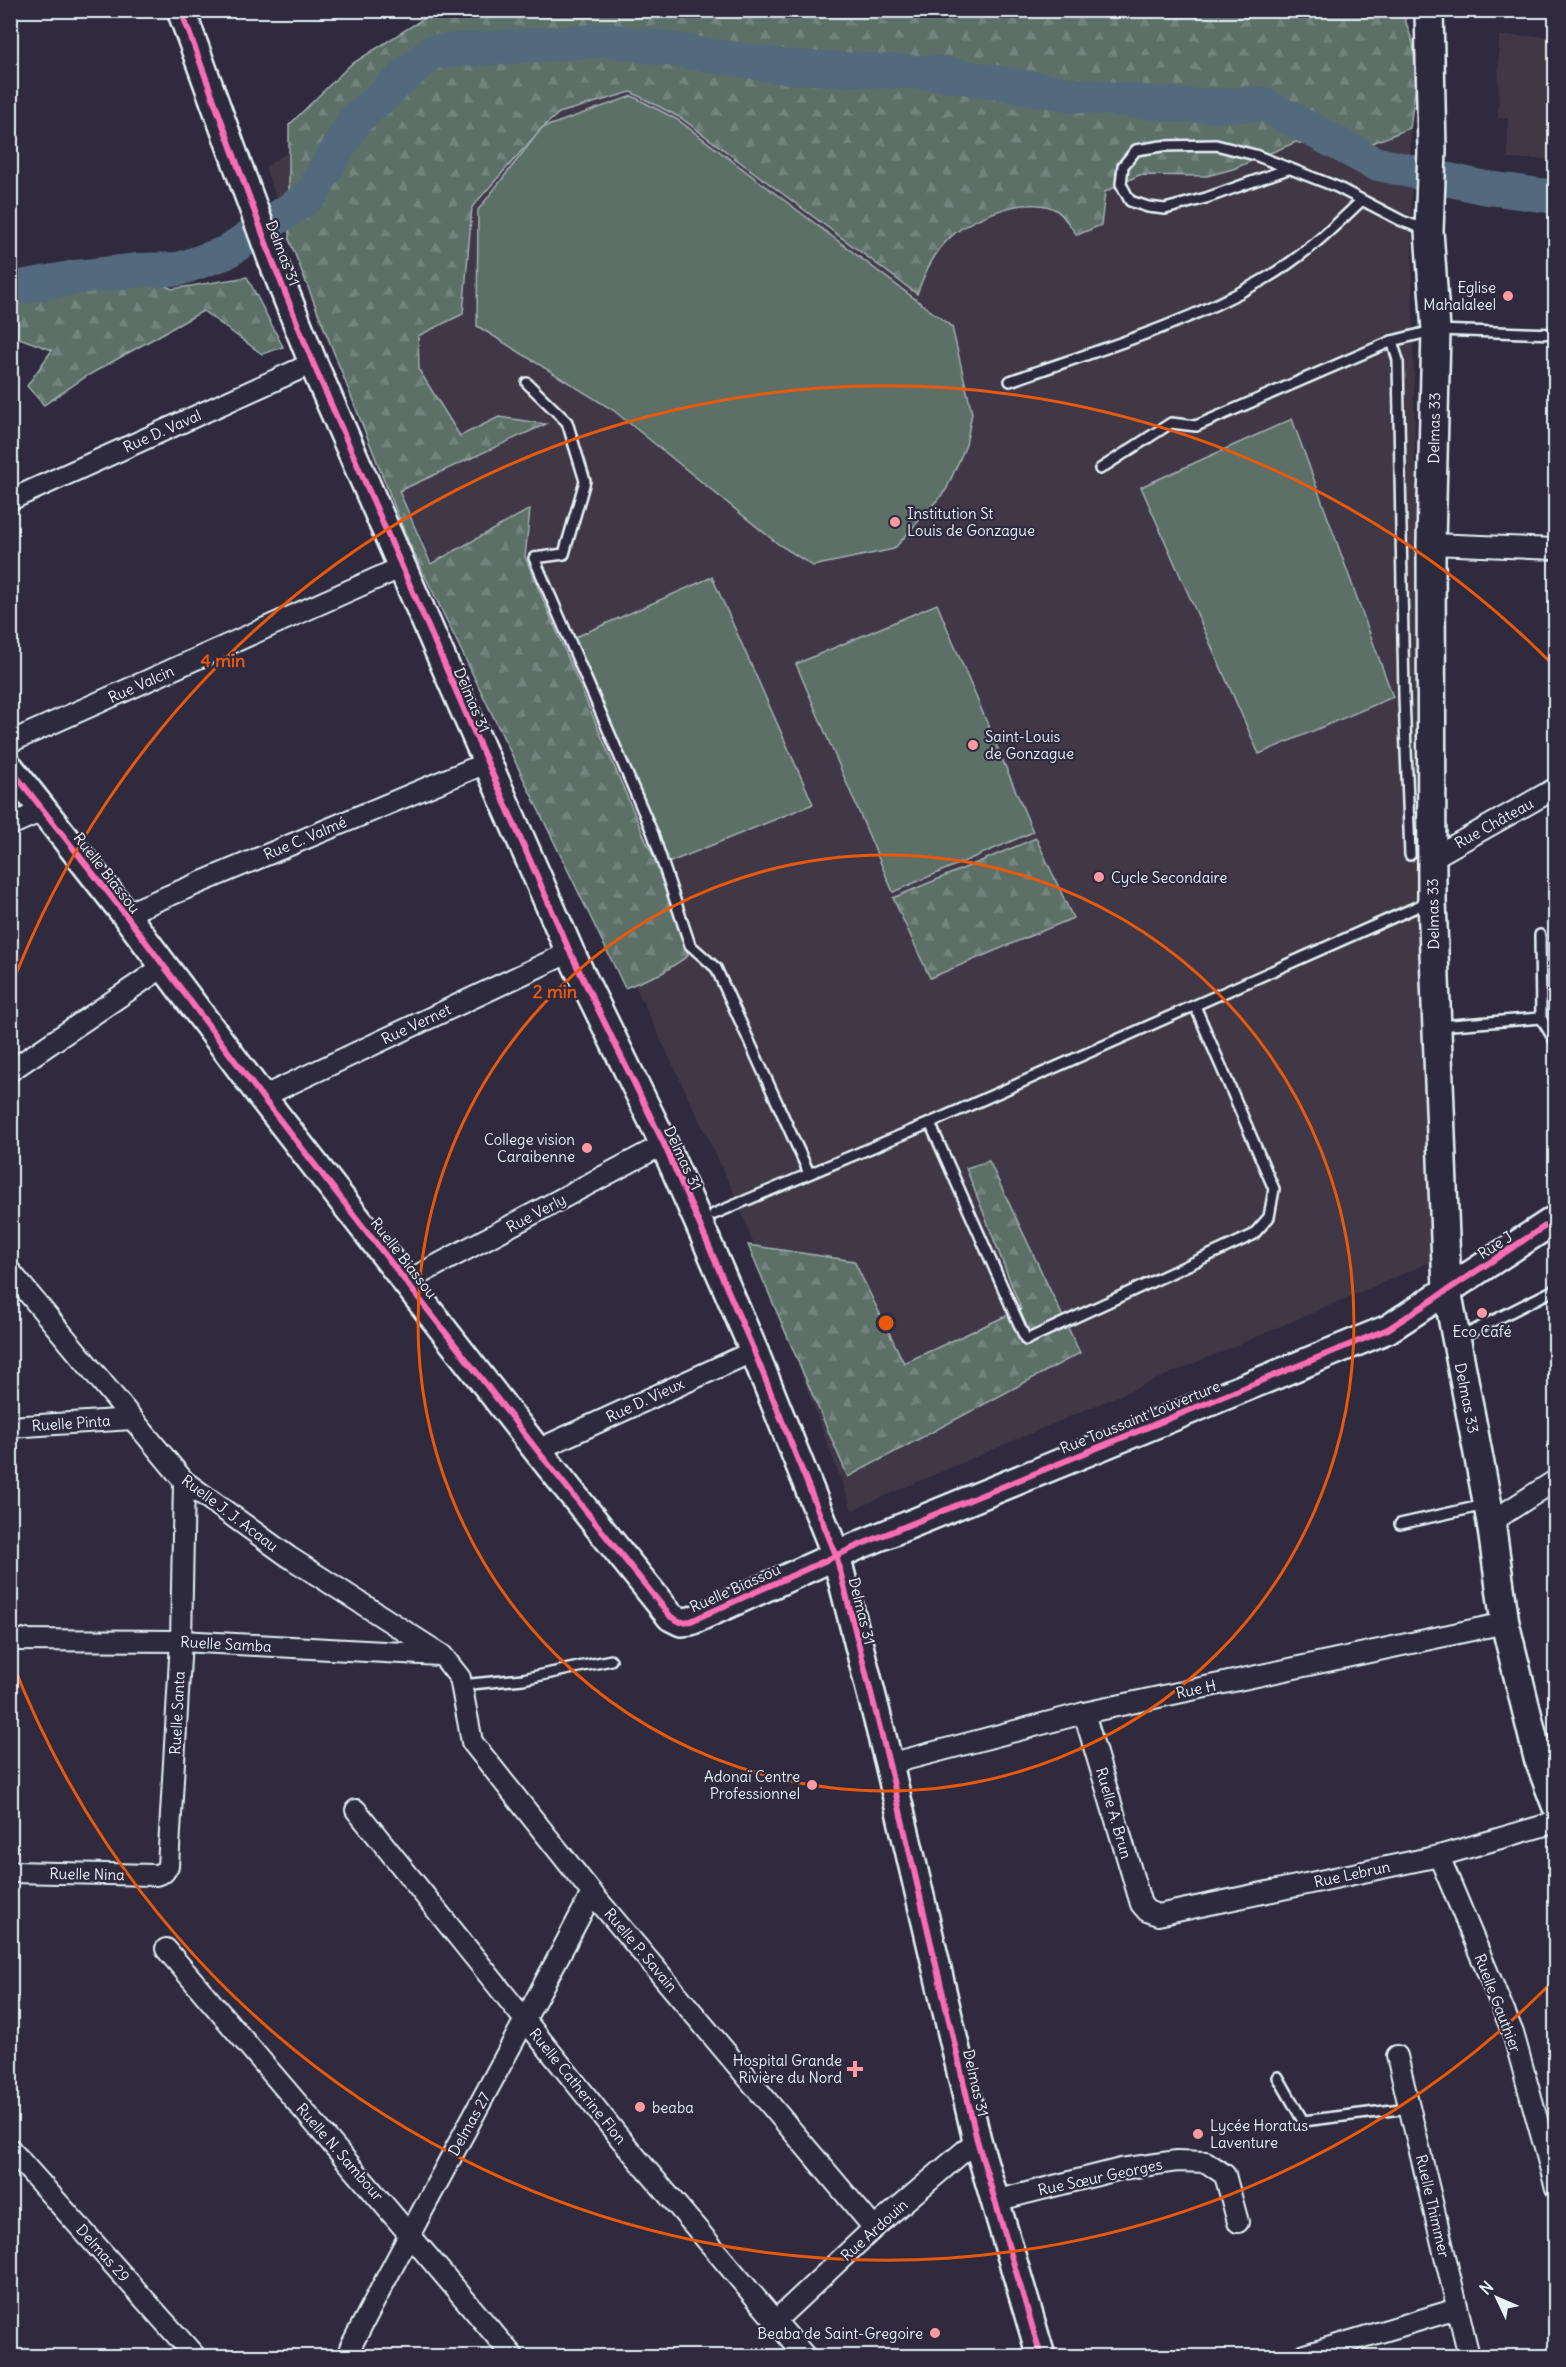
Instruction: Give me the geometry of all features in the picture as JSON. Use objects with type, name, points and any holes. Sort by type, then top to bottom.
[{"type":"street","name":"Delmas 31","points":[[181,10],[273,262],[313,363],[570,952],[664,1144],[706,1217],[754,1351],[836,1555],[889,1764],[977,2140],[1041,2356]]},
{"type":"street","name":"Delmas 33","points":[[1429,10],[1432,150],[1430,222],[1436,330],[1421,856],[1432,900],[1447,1290],[1489,1513],[1505,1623],[1547,1752],[1556,1805]]},
{"type":"street","name":"Rue D. Vaval","points":[[10,500],[313,363]]},
{"type":"street","points":[[1431,544],[1556,549]]},
{"type":"street","name":"Rue Valcin","points":[[10,742],[402,567]]},
{"type":"street","name":"Rue C. Valmé","points":[[125,914],[486,763]]},
{"type":"street","name":"Ruelle Biassou","points":[[10,768],[125,914],[262,1097],[537,1450],[671,1617],[681,1622],[691,1622],[836,1555]]},
{"type":"street","name":"Rue Château","points":[[1421,856],[1556,788]]},
{"type":"street","points":[[10,825],[42,811]]},
{"type":"street","name":"Rue Vernet","points":[[262,1097],[570,952]]},
{"type":"street","points":[[10,1071],[163,967]]},
{"type":"street","name":"Rue Verly","points":[[407,1281],[664,1144]]},
{"type":"street","name":"Rue J","points":[[1447,1290],[1553,1228]]},
{"type":"street","name":"Ruelle J. J. Acaau","points":[[10,1271],[184,1481],[290,1557],[442,1655]]},
{"type":"street","name":"Rue Toussaint Louverture","points":[[836,1555],[1388,1329],[1447,1290]]},
{"type":"street","name":"Rue D. Vieux","points":[[537,1450],[754,1351]]},
{"type":"street","name":"Ruelle Pinta","points":[[10,1427],[132,1419]]},
{"type":"street","points":[[1489,1513],[1556,1480]]},
{"type":"street","name":"Ruelle Santa","points":[[164,1872],[168,1866],[181,1641],[184,1481]]},
{"type":"street","name":"Rue H","points":[[889,1764],[1084,1713],[1505,1623]]},
{"type":"street","name":"Ruelle Samba","points":[[10,1640],[181,1641],[442,1655]]},
{"type":"street","name":"Ruelle P. Savain","points":[[442,1655],[460,1678],[472,1742],[592,1893],[874,2228]]},
{"type":"street","name":"Ruelle A. Brun","points":[[1084,1713],[1141,1904],[1147,1911]]},
{"type":"street","name":"Ruelle Catherine Flon","points":[[356,1810],[619,2137],[804,2356]]},
{"type":"street","name":"Rue Lebrun","points":[[1147,1911],[1158,1915],[1439,1856],[1556,1822]]},
{"type":"street","name":"Ruelle Gauthier","points":[[1439,1856],[1513,2033],[1556,2188]]},
{"type":"street","name":"Ruelle Nina","points":[[10,1872],[156,1875],[164,1872]]},
{"type":"street","name":"Delmas 27","points":[[349,2356],[350,2348],[409,2234],[592,1893]]},
{"type":"street","name":"Ruelle N. Sambour","points":[[165,1949],[513,2356]]},
{"type":"street","name":"Ruelle Thimmer","points":[[1397,2056],[1469,2356]]},
{"type":"street","name":"Rue Ardouin","points":[[774,2322],[874,2228],[977,2140]]},
{"type":"street","name":"Delmas 29","points":[[10,2149],[195,2356]]},
{"type":"street","name":"Rue Sœur Georges","points":[[995,2200],[1121,2169],[1177,2161],[1206,2162],[1225,2175],[1238,2222]]},
{"type":"street","points":[[1301,2356],[1457,2309]]},
{"type":"lane","points":[[1288,169],[1206,198],[1166,209],[1148,207],[1130,201],[1121,184],[1122,165],[1136,150],[1162,146],[1216,145],[1255,155],[1337,187],[1402,221],[1430,222]]},
{"type":"lane","points":[[1010,381],[1190,317],[1262,280],[1323,238],[1361,201]]},
{"type":"lane","points":[[1100,469],[1171,423],[1196,426],[1392,341],[1436,330],[1556,334]]},
{"type":"lane","points":[[1392,341],[1398,360],[1404,696],[1421,856]]},
{"type":"lane","points":[[527,383],[567,422],[585,481],[564,554],[534,558],[653,834],[690,945],[716,968],[809,1173]]},
{"type":"lane","points":[[706,1217],[930,1123],[1432,900]]},
{"type":"lane","points":[[1540,935],[1541,1018],[1556,1043]]},
{"type":"lane","points":[[930,1123],[1026,1340],[1253,1235],[1269,1217],[1274,1189],[1195,1006]]},
{"type":"lane","points":[[1436,1026],[1541,1018]]},
{"type":"lane","points":[[1457,1340],[1556,1289]]},
{"type":"lane","points":[[1400,1524],[1489,1513]]},
{"type":"lane","points":[[461,1685],[523,1678],[611,1660]]},
{"type":"lane","points":[[1278,2077],[1303,2121],[1409,2109]]},
{"type":"shaded area","name":"Saint-Louis de Gonzague","points":[[1342,10],[1409,23],[1415,464],[1447,1255],[852,1510],[735,1195],[324,334],[265,167],[501,11]]},
{"type":"shaded area","points":[[1499,36],[1555,36],[1555,159],[1508,159],[1508,118],[1498,118]]},
{"type":"green space","points":[[437,10],[1402,11],[1413,43],[1416,83],[1410,128],[1343,155],[1296,142],[1233,169],[1207,176],[1139,175],[1105,192],[1101,225],[1077,235],[1059,212],[1046,206],[1022,205],[992,213],[963,227],[951,237],[932,261],[917,294],[681,118],[631,92],[559,113],[542,128],[472,207],[463,314],[418,336],[419,370],[460,436],[499,417],[546,424],[399,491],[431,564],[530,509],[525,557],[646,841],[680,912],[688,956],[662,973],[625,988],[409,543],[289,239],[289,125],[350,65]]},
{"type":"green space","points":[[632,96],[678,120],[952,327],[972,413],[966,445],[946,490],[894,549],[813,566],[778,544],[613,410],[477,326],[478,210],[542,128]]},
{"type":"green space","points":[[142,275],[172,289],[247,277],[283,347],[262,354],[203,311],[87,376],[44,405],[27,386],[52,350],[11,335],[11,297],[78,280]]},
{"type":"green space","points":[[1292,419],[1393,697],[1259,754],[1141,487]]},
{"type":"green space","points":[[712,577],[813,804],[668,863],[569,640]]},
{"type":"green space","points":[[937,604],[1033,832],[893,892],[796,664]]},
{"type":"green space","points":[[1036,838],[1073,918],[930,978],[893,898]]},
{"type":"green space","points":[[989,1161],[1080,1353],[848,1477],[748,1245],[854,1261],[904,1363],[1021,1309],[966,1168]]},
{"type":"waterway","points":[[10,289],[76,277],[139,270],[179,269],[225,253],[310,196],[355,120],[432,52],[608,40],[788,67],[939,73],[1074,95],[1187,106],[1263,104],[1374,163],[1481,187],[1556,197]]},
{"type":"cycle path","points":[[181,10],[273,262],[313,363],[570,952],[664,1144],[698,1221],[754,1351],[836,1555],[889,1764],[977,2140],[1041,2356]]},
{"type":"cycle path","points":[[10,768],[537,1450],[671,1617],[681,1622],[691,1621],[862,1544],[1388,1329],[1556,1219]]},
{"type":"place","name":"Eglise Mahalaleel","points":[[1508,296]]},
{"type":"place","name":"Institution St Louis de Gonzague","points":[[895,522]]},
{"type":"place","name":"Saint-Louis de Gonzague","points":[[973,745]]},
{"type":"place","name":"Cycle Secondaire","points":[[1099,877]]},
{"type":"place","name":"College vision Caraibenne","points":[[587,1148]]},
{"type":"place","name":"Eco Café","points":[[1482,1313]]},
{"type":"place","name":"Adonaï Centre Professionnel","points":[[812,1785]]},
{"type":"place","name":"Hospital Grande Rivière du Nord","points":[[855,2069]]},
{"type":"place","name":"beaba","points":[[640,2107]]},
{"type":"place","name":"Lycée Horatus Laventure","points":[[1198,2134]]},
{"type":"place","name":"Beaba de Saint-Gregoire","points":[[935,2333]]}]
